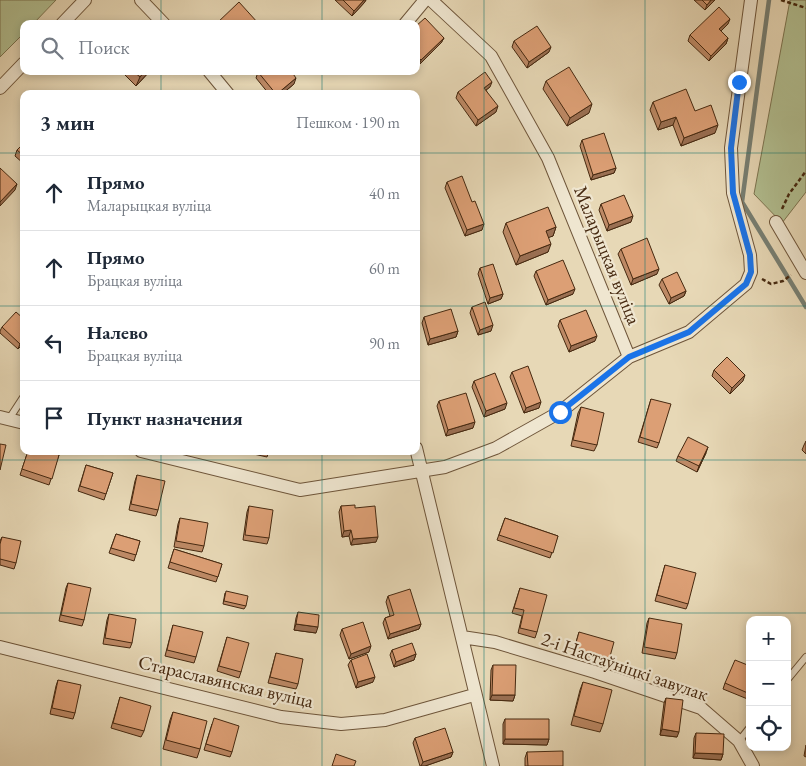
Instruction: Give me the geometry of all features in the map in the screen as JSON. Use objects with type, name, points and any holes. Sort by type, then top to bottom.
[{"type":"street","points":[[66,20],[85,0]]},
{"type":"street","points":[[141,0],[160,20]]},
{"type":"street","points":[[408,20],[425,0]]},
{"type":"street","name":"Маларыцкая вуліца","points":[[431,0],[491,56],[548,158],[629,357]]},
{"type":"street","points":[[157,455],[300,490],[445,467],[496,448],[560,412],[629,357],[689,332],[746,284],[751,272],[750,255],[733,193],[731,148],[751,0]]},
{"type":"street","points":[[0,88],[20,67]]},
{"type":"street","points":[[212,75],[225,90]]},
{"type":"street","points":[[776,222],[806,273]]},
{"type":"street","points":[[5,418],[20,422]]},
{"type":"street","points":[[418,455],[462,637],[474,696],[493,766]]},
{"type":"street","name":"2-і Настаўніцкі завулак","points":[[462,637],[495,642],[586,669],[701,708],[739,741],[753,766]]},
{"type":"street","name":"Стараславянская вуліца","points":[[0,647],[281,717],[332,723],[385,720],[474,696]]},
{"type":"lane","points":[[5,418],[20,401]]},
{"type":"lane","points":[[791,675],[806,657]]},
{"type":"lane","points":[[739,741],[746,732]]},
{"type":"path","points":[[781,0],[806,8]]},
{"type":"path","points":[[776,222],[789,194],[806,170]]},
{"type":"path","points":[[751,272],[771,284],[783,281],[793,274]]},
{"type":"green space","points":[[0,0],[56,0],[37,20],[20,20],[20,37],[0,57]]},
{"type":"green space","points":[[790,0],[806,0],[806,192],[782,223],[754,194]]},
{"type":"building","points":[[343,0],[364,0],[354,11]]},
{"type":"building","points":[[702,0],[711,0],[707,5]]},
{"type":"building","points":[[239,2],[255,20],[220,20]]},
{"type":"building","points":[[719,7],[730,19],[719,29],[728,38],[711,56],[690,35]]},
{"type":"building","points":[[425,18],[444,38],[421,60],[420,59],[420,22]]},
{"type":"building","points":[[537,26],[551,47],[529,62],[514,41]]},
{"type":"building","points":[[569,67],[592,104],[570,118],[546,81]]},
{"type":"building","points":[[485,72],[492,82],[484,88],[498,106],[478,120],[458,92]]},
{"type":"building","points":[[260,75],[294,75],[296,78],[282,90],[273,90]]},
{"type":"building","points":[[686,89],[695,111],[711,105],[718,125],[684,138],[676,117],[661,122],[653,102]]},
{"type":"building","points":[[604,133],[616,168],[593,175],[582,140]]},
{"type":"building","points":[[0,168],[17,184],[0,202]]},
{"type":"building","points":[[462,176],[472,202],[475,201],[484,224],[467,230],[447,182]]},
{"type":"building","points":[[624,195],[633,216],[609,225],[601,204]]},
{"type":"building","points":[[548,207],[556,227],[546,231],[551,244],[520,256],[506,223]]},
{"type":"building","points":[[647,238],[659,269],[633,279],[621,249]]},
{"type":"building","points":[[563,260],[575,289],[548,300],[536,271]]},
{"type":"building","points":[[493,264],[503,294],[490,298],[480,268]]},
{"type":"building","points":[[677,272],[686,291],[671,298],[662,279]]},
{"type":"building","points":[[485,302],[493,325],[480,330],[472,307]]},
{"type":"building","points":[[451,309],[458,331],[430,339],[424,317]]},
{"type":"building","points":[[586,310],[597,336],[571,346],[560,320]]},
{"type":"building","points":[[16,312],[20,316],[20,344],[2,327]]},
{"type":"building","points":[[727,357],[745,375],[732,388],[714,370]]},
{"type":"building","points":[[528,366],[541,402],[526,408],[512,372]]},
{"type":"building","points":[[495,373],[507,403],[486,411],[474,381]]},
{"type":"building","points":[[466,393],[475,422],[448,430],[439,401]]},
{"type":"building","points":[[651,399],[671,404],[659,443],[640,437]]},
{"type":"building","points":[[581,407],[604,413],[597,445],[573,440]]},
{"type":"building","points":[[688,437],[708,447],[699,466],[678,456]]},
{"type":"building","points":[[0,444],[6,445],[0,470]]},
{"type":"building","points":[[27,455],[59,455],[52,479],[22,469]]},
{"type":"building","points":[[86,465],[113,473],[106,494],[80,486]]},
{"type":"building","points":[[137,475],[165,481],[158,510],[131,504]]},
{"type":"building","points":[[355,505],[355,508],[375,506],[378,537],[353,539],[351,530],[344,531],[341,506]]},
{"type":"building","points":[[249,506],[273,510],[269,538],[245,535]]},
{"type":"building","points":[[180,518],[208,523],[204,546],[176,541]]},
{"type":"building","points":[[505,518],[558,536],[553,553],[499,535]]},
{"type":"building","points":[[116,534],[140,541],[136,555],[111,548]]},
{"type":"building","points":[[2,537],[21,541],[16,563],[0,559]]},
{"type":"building","points":[[174,549],[222,564],[218,577],[170,562]]},
{"type":"building","points":[[665,565],[696,573],[688,604],[657,595]]},
{"type":"building","points":[[68,583],[91,588],[84,620],[61,615]]},
{"type":"building","points":[[520,588],[547,595],[537,632],[520,628],[524,610],[514,608]]},
{"type":"building","points":[[410,589],[421,624],[390,634],[385,618],[394,615],[388,596]]},
{"type":"building","points":[[226,591],[248,596],[246,606],[224,601]]},
{"type":"building","points":[[298,612],[319,615],[318,627],[296,624]]},
{"type":"building","points":[[109,614],[136,619],[132,643],[105,638]]},
{"type":"building","points":[[649,618],[682,624],[677,653],[644,647]]},
{"type":"building","points":[[363,622],[371,646],[351,654],[342,629]]},
{"type":"building","points":[[173,625],[203,632],[196,657],[167,650]]},
{"type":"building","points":[[579,632],[614,642],[609,660],[574,650]]},
{"type":"building","points":[[227,637],[249,643],[241,672],[219,666]]},
{"type":"building","points":[[412,643],[416,654],[396,662],[392,650]]},
{"type":"building","points":[[276,653],[303,659],[298,684],[270,677]]},
{"type":"building","points":[[367,654],[375,677],[358,682],[351,660]]},
{"type":"building","points":[[735,660],[746,664],[746,692],[725,683]]},
{"type":"building","points":[[493,665],[516,665],[515,695],[492,695]]},
{"type":"building","points":[[58,680],[81,685],[75,713],[52,708]]},
{"type":"building","points":[[583,682],[612,690],[603,724],[574,716]]},
{"type":"building","points":[[120,697],[151,706],[144,731],[113,723]]},
{"type":"building","points":[[666,698],[683,700],[679,732],[662,729]]},
{"type":"building","points":[[173,712],[207,721],[200,749],[166,740]]},
{"type":"building","points":[[214,718],[239,726],[232,752],[206,744]]},
{"type":"building","points":[[505,719],[549,719],[549,739],[505,739]]},
{"type":"building","points":[[445,728],[453,752],[423,762],[415,738]]},
{"type":"building","points":[[696,733],[724,734],[723,754],[695,753]]},
{"type":"building","points":[[563,751],[563,766],[528,766],[527,752]]},
{"type":"building","points":[[336,754],[356,761],[354,766],[332,766]]},
{"type":"waterway","points":[[769,0],[742,202],[806,307]]},
{"type":"route","points":[[560,412],[629,357],[689,332],[746,284],[751,272],[750,255],[733,193],[731,148],[739,82]]}]
